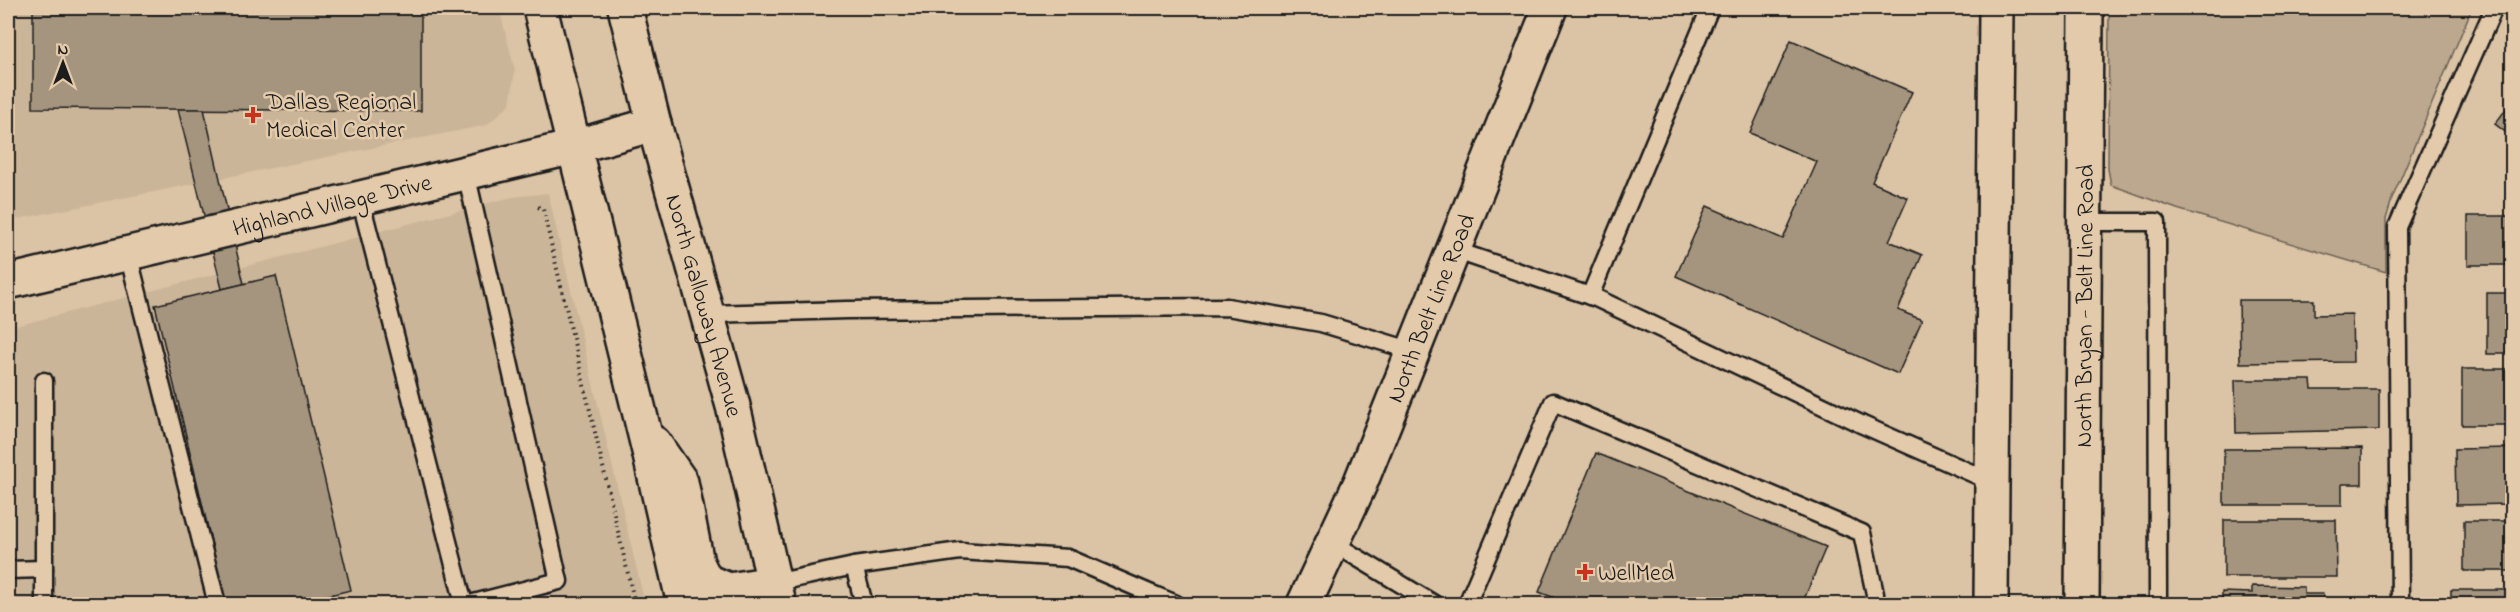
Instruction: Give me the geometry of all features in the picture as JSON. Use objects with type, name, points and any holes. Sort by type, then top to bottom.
[{"type":"main road","points":[[540,8],[684,604]]},
{"type":"main road","name":"North Galloway Avenue","points":[[625,8],[654,124],[733,406],[776,594]]},
{"type":"main road","name":"North Belt Line Road","points":[[1304,604],[1360,484],[1550,8]]},
{"type":"main road","points":[[1991,604],[1996,8]]},
{"type":"main road","name":"North Bryan - Belt Line Road","points":[[2082,604],[2086,8]]},
{"type":"main road","name":"Highland Village Drive","points":[[8,282],[574,147],[654,124]]},
{"type":"main road","points":[[643,427],[681,482],[697,563],[706,581],[729,590],[776,594]]},
{"type":"lane","points":[[1590,296],[1710,8]]},
{"type":"lane","points":[[2400,604],[2397,227],[2494,8]]},
{"type":"lane","points":[[466,173],[559,581],[470,604]]},
{"type":"lane","points":[[360,198],[464,604]]},
{"type":"lane","points":[[2085,222],[2157,222],[2158,604]]},
{"type":"lane","points":[[1454,250],[1590,296],[1863,425],[1992,482]]},
{"type":"lane","points":[[128,254],[218,604]]},
{"type":"lane","points":[[707,314],[847,310],[1227,307],[1321,323],[1413,351]]},
{"type":"lane","points":[[44,604],[45,381]]},
{"type":"lane","points":[[1467,604],[1553,402],[1862,533],[1875,594],[1874,604]]},
{"type":"lane","points":[[1333,543],[1434,604]]},
{"type":"lane","points":[[776,594],[854,566],[960,551],[1068,558],[1152,600],[1176,604]]},
{"type":"lane","points":[[854,566],[864,604]]},
{"type":"lane","points":[[8,570],[44,569]]},
{"type":"path","points":[[538,207],[543,209],[635,604]]},
{"type":"shaded area","name":"Dallas Regional Medical Center","points":[[8,8],[499,8],[515,70],[510,104],[487,125],[18,219],[8,218]]},
{"type":"shaded area","points":[[2109,8],[2472,8],[2392,199],[2386,219],[2386,272],[2177,209],[2111,185],[2108,169]]},
{"type":"shaded area","points":[[548,193],[645,604],[8,604],[8,328],[512,197]]},
{"type":"building","points":[[33,8],[421,8],[421,111],[33,108]]},
{"type":"building","points":[[1791,40],[1912,92],[1872,182],[1908,198],[1889,241],[1922,255],[1898,310],[1922,320],[1898,374],[1676,276],[1707,206],[1783,239],[1817,162],[1750,133]]},
{"type":"building","points":[[2512,101],[2512,137],[2495,124]]},
{"type":"building","points":[[178,109],[204,109],[244,284],[222,289]]},
{"type":"building","points":[[2468,216],[2512,216],[2512,265],[2468,265]]},
{"type":"building","points":[[276,276],[351,590],[291,604],[226,604],[155,305]]},
{"type":"building","points":[[2487,293],[2512,293],[2512,354],[2487,354]]},
{"type":"building","points":[[2239,300],[2314,300],[2314,315],[2352,314],[2353,362],[2240,363]]},
{"type":"building","points":[[2462,369],[2512,369],[2512,425],[2462,425]]},
{"type":"building","points":[[2235,380],[2311,380],[2312,389],[2379,389],[2379,430],[2236,433]]},
{"type":"building","points":[[2362,448],[2362,484],[2342,484],[2342,505],[2224,505],[2224,449]]},
{"type":"building","points":[[2512,448],[2512,504],[2456,505],[2455,449]]},
{"type":"building","points":[[1596,453],[1826,547],[1802,604],[1571,604],[1539,592]]},
{"type":"building","points":[[2224,520],[2336,520],[2337,577],[2224,577]]},
{"type":"building","points":[[2464,521],[2512,521],[2512,571],[2464,571]]},
{"type":"building","points":[[2252,586],[2304,587],[2304,594],[2323,594],[2323,604],[2222,604],[2222,592],[2252,593]]},
{"type":"building","points":[[2451,590],[2512,590],[2512,604],[2451,604]]},
{"type":"place","name":"Dallas Regional Medical Center","points":[[253,115]]},
{"type":"place","name":"WellMed","points":[[1585,572]]}]
